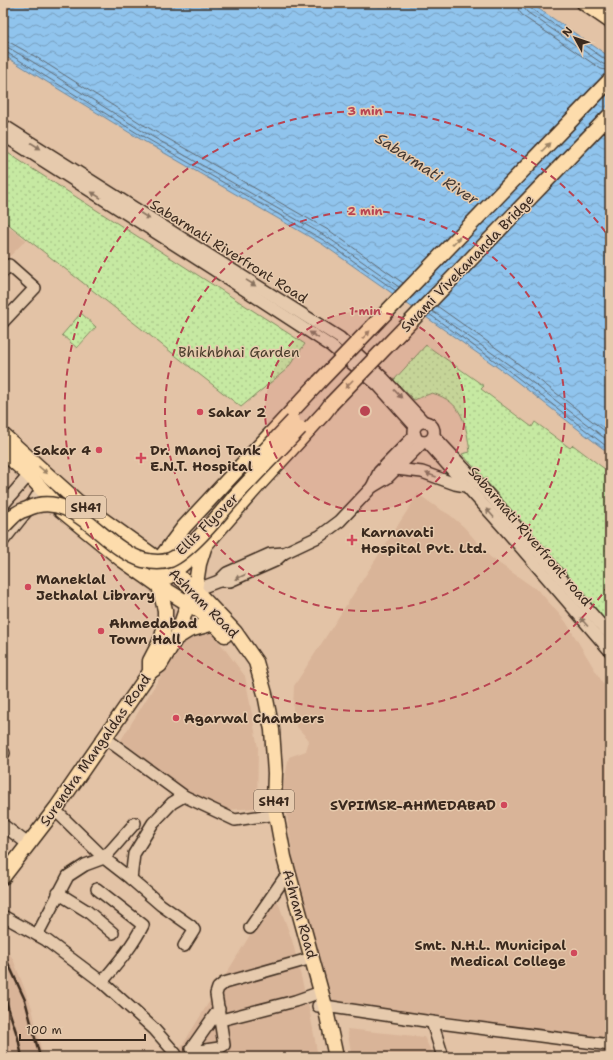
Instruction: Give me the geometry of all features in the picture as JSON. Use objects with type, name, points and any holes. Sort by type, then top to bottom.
[{"type":"main road","points":[[584,3],[610,21]]},
{"type":"main road","points":[[603,3],[610,7]]},
{"type":"main road","name":"Swami Vivekananda Bridge","points":[[303,402],[319,382],[610,80]]},
{"type":"main road","name":"Swami Vivekananda Bridge","points":[[323,411],[610,115]]},
{"type":"main road","points":[[159,560],[184,527],[303,402]]},
{"type":"main road","name":"Ellis Flyover","points":[[3,515],[10,508],[31,497],[48,495],[61,498],[73,503],[134,549],[150,554],[165,553],[178,545],[197,525],[292,421],[303,402]]},
{"type":"main road","points":[[158,585],[206,544],[323,411]]},
{"type":"main road","name":"Ellis Flyover","points":[[3,527],[17,513],[36,505],[48,503],[72,511],[118,548],[134,557],[151,562],[169,560],[182,552],[202,532],[300,428],[323,411]]},
{"type":"main road","name":"Ashram Road","points":[[3,435],[78,502],[174,571],[195,590],[235,632],[256,662],[265,694],[272,730],[275,773],[273,815],[277,859],[305,960],[336,1057]]},
{"type":"main road","name":"Ashram Road","points":[[3,452],[29,475],[41,490],[61,510],[121,559],[158,585],[197,609],[214,623],[228,638],[248,667],[257,698],[263,733],[268,803],[273,815],[284,857],[319,1002],[328,1057]]},
{"type":"main road","points":[[150,672],[160,665],[176,638],[188,604],[195,590],[199,564],[206,544]]},
{"type":"main road","name":"Surendra Mangaldas Road","points":[[3,877],[54,810],[150,672],[150,661],[162,638],[165,623],[165,610],[157,578],[159,560]]},
{"type":"main road","points":[[176,638],[189,630],[214,623]]},
{"type":"street","name":"Sabarmati Riverfront Road","points":[[3,125],[340,338],[383,378],[423,434]]},
{"type":"street","name":"Sabarmati Riverfront Road","points":[[3,135],[331,346],[378,385],[423,434]]},
{"type":"street","points":[[3,272],[10,265],[35,288],[3,322]]},
{"type":"street","points":[[195,590],[219,581],[227,573],[256,560],[270,554],[284,553],[320,536],[340,521],[372,487],[387,478],[396,469],[423,434]]},
{"type":"street","points":[[372,487],[379,472],[423,434]]},
{"type":"street","name":"Sabarmati Riverfront road","points":[[423,434],[466,486],[508,524],[610,651]]},
{"type":"street","name":"Sabarmati Riverfront road","points":[[423,434],[610,635]]},
{"type":"street","points":[[396,469],[422,472],[455,484],[466,486]]},
{"type":"street","points":[[3,505],[29,475]]},
{"type":"street","points":[[3,541],[30,507],[41,490]]},
{"type":"street","points":[[105,738],[184,796],[235,820],[273,815]]},
{"type":"street","points":[[131,879],[134,854],[153,822],[172,802],[184,796]]},
{"type":"street","points":[[54,810],[104,858],[161,905],[191,926],[194,930],[184,946]]},
{"type":"street","points":[[37,935],[68,876],[85,865],[104,858],[135,823]]},
{"type":"street","points":[[3,825],[28,844]]},
{"type":"street","points":[[250,928],[283,880]]},
{"type":"street","points":[[97,889],[143,925],[121,960],[102,982]]},
{"type":"street","points":[[58,893],[87,911],[113,933]]},
{"type":"street","points":[[3,916],[37,935],[102,982],[154,1029],[177,1057]]},
{"type":"street","points":[[305,960],[220,985],[217,992],[220,1015],[295,1001],[319,1002],[432,1022],[610,1045]]},
{"type":"street","points":[[432,1022],[443,1057]]},
{"type":"shaded area","points":[[3,223],[26,240],[3,263]]},
{"type":"shaded area","points":[[418,494],[450,515],[464,527],[490,557],[540,592],[566,622],[610,695],[610,1040],[333,1000],[295,872],[283,787],[289,757],[306,751],[309,740],[297,727],[294,720],[294,686]]},
{"type":"shaded area","points":[[212,632],[245,676],[258,748],[257,808],[226,810],[186,791],[121,740],[182,642]]},
{"type":"shaded area","points":[[275,894],[292,940],[310,1013],[318,1057],[180,1057],[179,1051]]},
{"type":"shaded area","points":[[3,944],[13,959],[32,1008],[43,1057],[9,1057],[7,1043],[3,1032]]},
{"type":"shaded area","points":[[347,1029],[424,1037],[434,1057],[352,1057]]},
{"type":"green space","name":"Bhikhbhai Garden","points":[[3,150],[305,344],[287,369],[241,407],[3,220]]},
{"type":"green space","points":[[81,313],[96,327],[77,348],[62,335]]},
{"type":"green space","points":[[426,345],[484,386],[481,389],[532,427],[535,422],[570,448],[573,445],[610,473],[610,626],[548,551],[462,454],[470,452],[467,432],[457,408],[442,397],[432,393],[414,400],[394,380]]},
{"type":"water","name":"Sabarmati River","points":[[3,3],[530,3],[610,57],[610,454],[507,374],[322,244],[135,136],[3,55]]},
{"type":"railway","points":[[3,952],[25,1000],[40,1057]]},
{"type":"railway","points":[[3,992],[18,1038],[22,1057]]},
{"type":"place","name":"Sakar 2","points":[[200,412]]},
{"type":"place","name":"Sakar 4","points":[[99,450]]},
{"type":"place","name":"Dr. Manoj Tank E.N.T. Hospital","points":[[141,458]]},
{"type":"place","name":"Karnavati Hospital Pvt. Ltd.","points":[[352,540]]},
{"type":"place","name":"Maneklal Jethalal Library","points":[[28,587]]},
{"type":"place","name":"Ahmedabad Town Hall","points":[[101,631]]},
{"type":"place","name":"Agarwal Chambers","points":[[176,718]]},
{"type":"place","name":"SVPIMSR-AHMEDABAD","points":[[504,805]]},
{"type":"place","name":"Smt. N.H.L. Municipal Medical College","points":[[574,953]]}]
